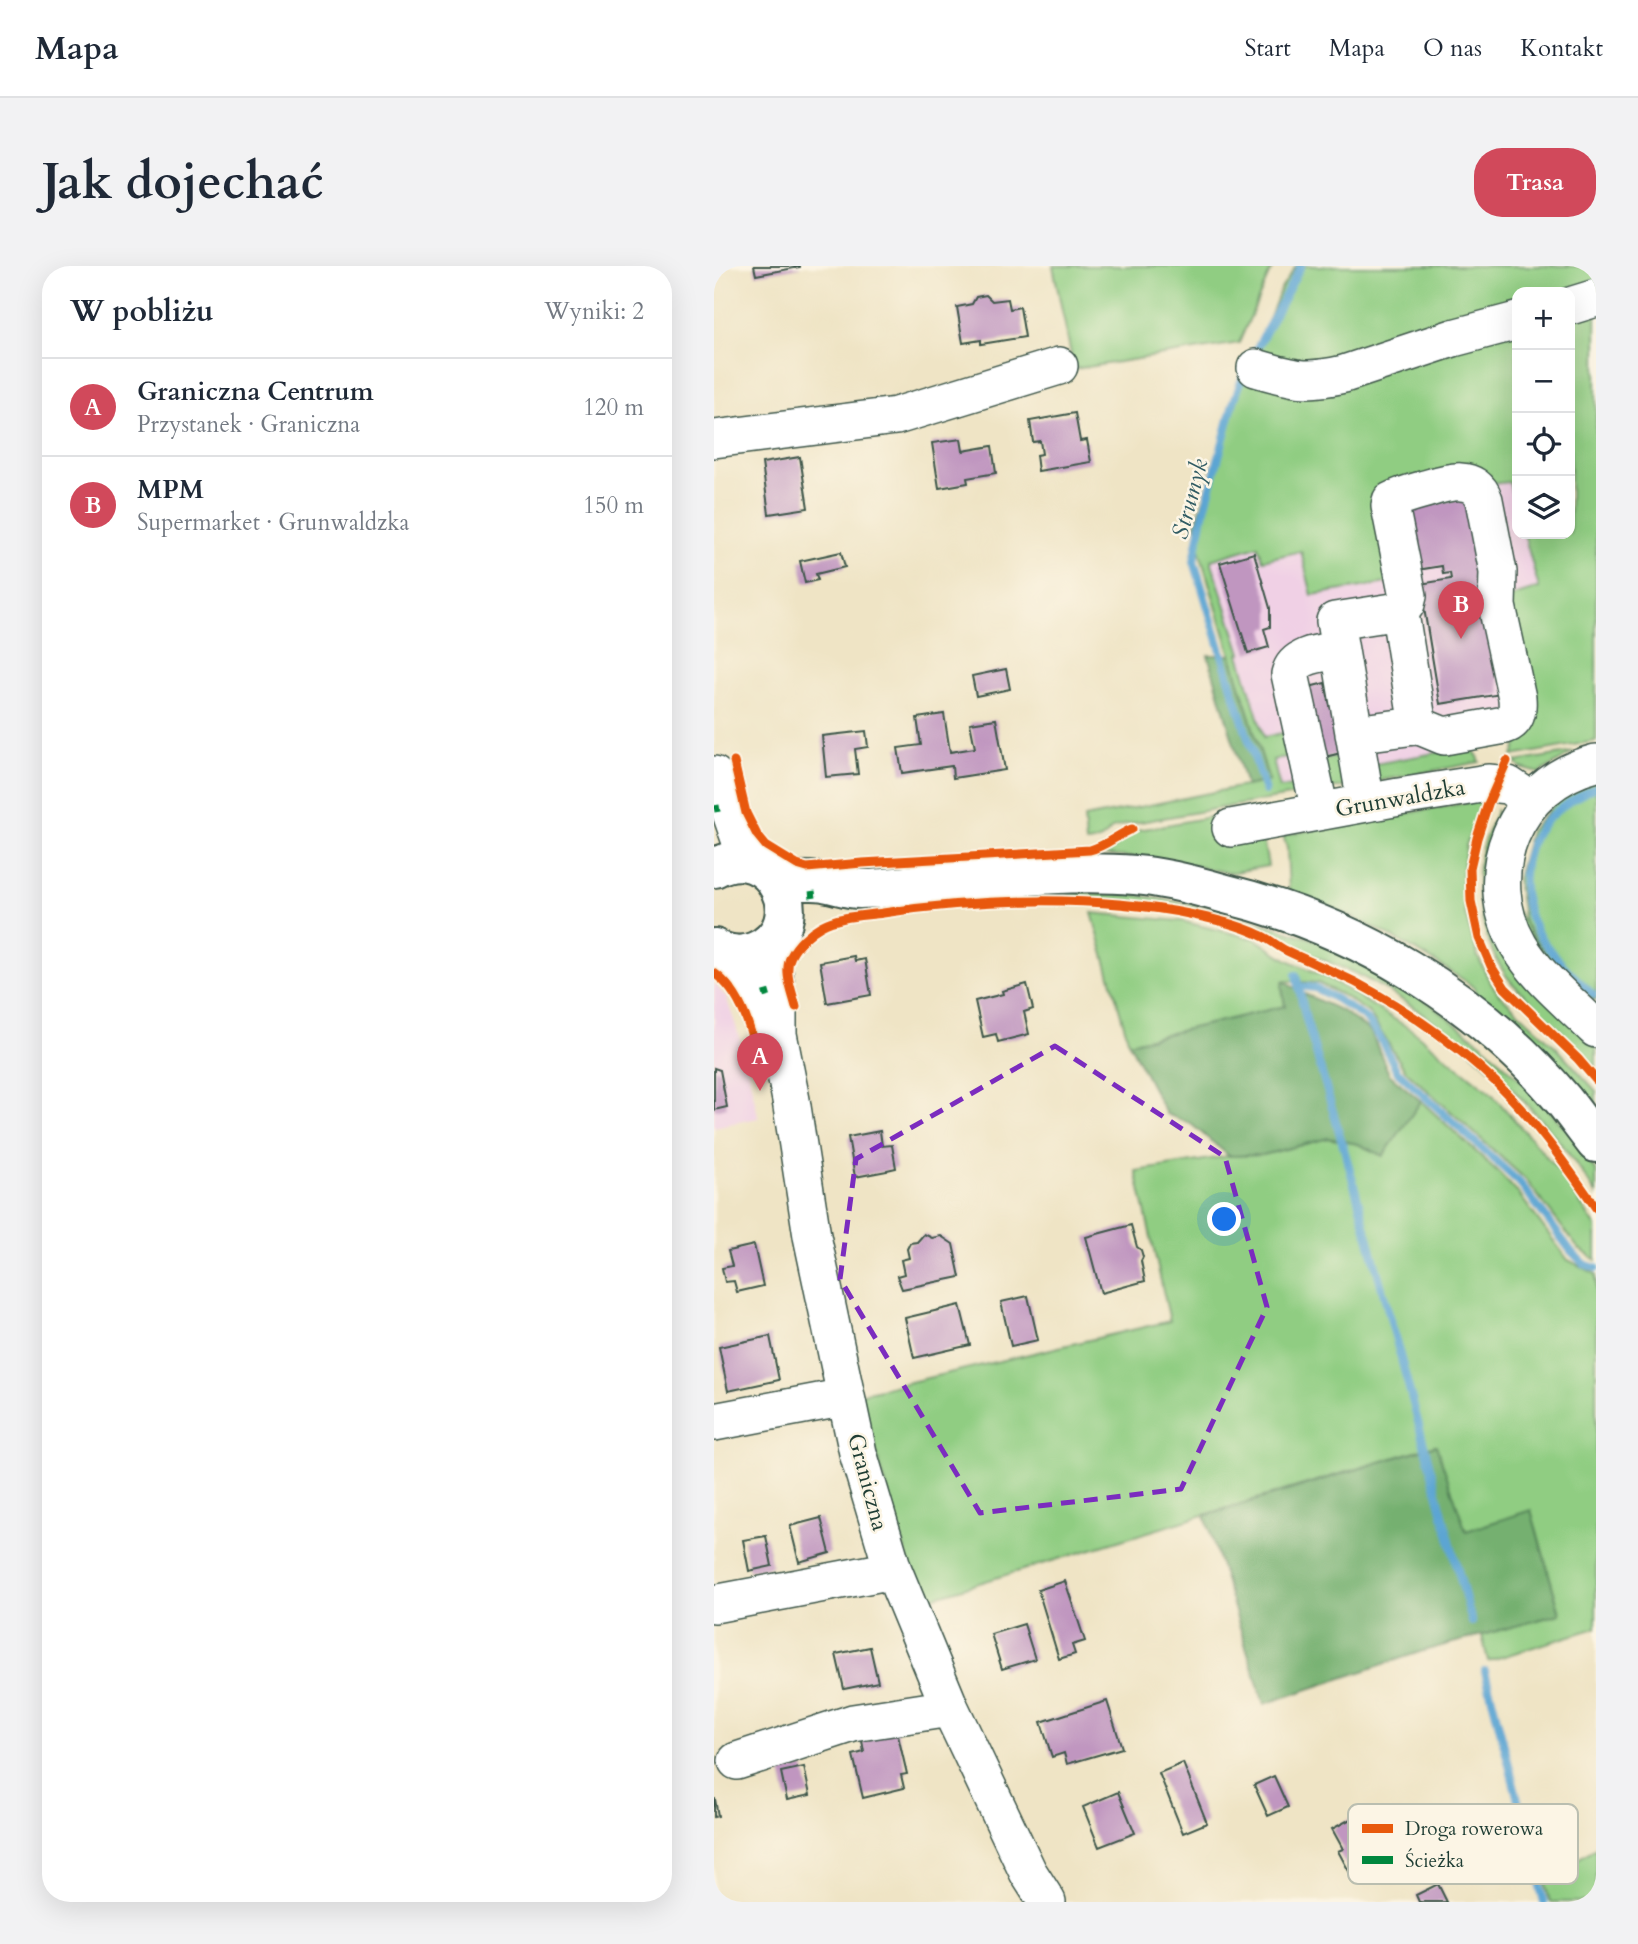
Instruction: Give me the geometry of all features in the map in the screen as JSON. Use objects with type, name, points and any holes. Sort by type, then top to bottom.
[{"type":"main road","points":[[724,951],[751,953],[759,950],[759,893],[821,882],[858,890],[1080,873],[1161,878],[1264,903],[1337,930],[1417,973],[1485,1023],[1541,1076],[1596,1143]]},
{"type":"street","points":[[1575,304],[1596,298]]},
{"type":"street","points":[[1256,369],[1294,379],[1326,378],[1512,322]]},
{"type":"street","points":[[714,439],[896,416],[1059,366]]},
{"type":"street","points":[[1354,734],[1418,726],[1444,736],[1508,724],[1513,721],[1517,712],[1497,606],[1499,579],[1484,500],[1480,491],[1463,482],[1452,481],[1391,501],[1390,506],[1408,596],[1399,613],[1418,726]]},
{"type":"street","points":[[1320,811],[1290,674],[1295,663],[1338,636],[1393,612],[1399,613]]},
{"type":"street","points":[[1338,636],[1366,803]]},
{"type":"street","points":[[1490,728],[1517,792],[1514,828],[1503,862],[1501,885],[1505,915],[1512,934],[1528,960],[1596,1029]]},
{"type":"street","points":[[1517,792],[1596,763]]},
{"type":"street","name":"Graniczna","points":[[714,775],[724,793],[759,893],[773,962],[778,1002],[778,1034],[812,1236],[858,1453],[893,1570],[950,1708],[1028,1872],[1047,1902]]},
{"type":"street","name":"Grunwaldzka","points":[[1231,828],[1484,783],[1517,792]]},
{"type":"street","name":"Graniczna","points":[[724,951],[778,1034]]},
{"type":"street","points":[[714,1422],[846,1397]]},
{"type":"street","points":[[714,1604],[893,1570]]},
{"type":"street","points":[[737,1761],[853,1723],[950,1708]]},
{"type":"highlighted area","points":[[1055,1046],[1225,1157],[1267,1307],[1181,1489],[980,1513],[840,1279],[856,1159]]},
{"type":"shaded area","points":[[1504,451],[1512,476],[1512,539],[1531,539],[1547,591],[1526,719],[1518,741],[1273,793],[1200,553],[1427,480]]},
{"type":"shaded area","points":[[714,983],[726,997],[733,1017],[744,1052],[758,1118],[714,1127]]},
{"type":"green space","points":[[1053,266],[1275,266],[1239,343],[1074,369]]},
{"type":"green space","points":[[1296,266],[1596,266],[1596,741],[1513,756],[1526,719],[1507,598],[1539,588],[1525,539],[1575,539],[1575,287],[1512,287],[1512,492],[1509,482],[1492,484],[1399,581],[1312,595],[1301,551],[1263,560],[1258,546],[1211,560],[1264,737],[1287,732],[1298,754],[1273,760],[1280,788],[1305,784],[1307,793],[1123,825],[1112,828],[1098,840],[1086,843],[1084,818],[1269,781],[1200,553],[1196,523],[1241,389],[1281,289]]},
{"type":"green space","points":[[1208,655],[1231,655],[1269,781],[1246,786]]},
{"type":"green space","points":[[1462,748],[1474,752],[1480,762],[1372,782],[1369,765]]},
{"type":"green space","points":[[1574,752],[1539,773],[1521,768],[1515,762]]},
{"type":"green space","points":[[1347,754],[1354,785],[1325,790],[1317,761]]},
{"type":"green space","points":[[1596,780],[1596,999],[1592,1001],[1555,968],[1524,923],[1517,879],[1530,831],[1562,795]]},
{"type":"green space","points":[[1482,800],[1466,846],[1462,878],[1465,913],[1478,957],[1498,993],[1557,1048],[1596,1091],[1596,1114],[1477,996],[1474,988],[1467,982],[1381,931],[1336,909],[1289,891],[1287,848],[1283,835]]},
{"type":"green space","points":[[1496,811],[1499,821],[1487,862],[1596,1044],[1596,1068],[1511,982],[1487,937],[1479,903],[1479,869],[1482,847]]},
{"type":"green space","points":[[1226,814],[1263,838],[1268,866],[1229,873],[1165,860],[1102,855],[1133,831]]},
{"type":"green space","points":[[1068,892],[1138,895],[1216,909],[1313,939],[1373,969],[1429,1003],[1481,1043],[1529,1088],[1573,1136],[1596,1172],[1596,1194],[1574,1162],[1522,1099],[1461,1043],[1395,995],[1241,920],[1155,903],[1068,897]]},
{"type":"green space","points":[[1092,913],[1181,921],[1255,939],[1288,960],[1326,977],[1412,1030],[1491,1093],[1560,1172],[1596,1227],[1596,1260],[1578,1248],[1525,1179],[1405,1070],[1369,1013],[1318,983],[1284,981],[1282,987],[1285,1006],[1129,1043]]},
{"type":"green space","points":[[1283,981],[1342,1011],[1371,1032],[1389,1074],[1421,1101],[1383,1156],[1358,1144],[1328,1138],[1263,1155],[1229,1156],[1191,1124],[1166,1114],[1129,1043],[1285,1006]]},
{"type":"green space","points":[[1421,1101],[1518,1193],[1568,1260],[1596,1274],[1596,1628],[1488,1661],[1482,1635],[1560,1613],[1531,1511],[1466,1532],[1435,1445],[920,1601],[859,1394],[1170,1321],[1136,1171],[1229,1156],[1263,1155],[1328,1138],[1358,1144],[1383,1156]]},
{"type":"green space","points":[[1436,1445],[1466,1531],[1531,1510],[1560,1614],[1423,1651],[1264,1704],[1205,1516]]},
{"type":"green space","points":[[1596,1848],[1596,1902],[1550,1902],[1545,1884],[1578,1884],[1578,1859]]},
{"type":"building","points":[[754,266],[800,266],[800,267],[756,275]]},
{"type":"building","points":[[986,295],[992,301],[1008,299],[1010,309],[1020,307],[1025,337],[981,344],[981,340],[963,343],[957,307],[972,304],[976,297]]},
{"type":"building","points":[[1075,413],[1080,441],[1087,440],[1091,462],[1038,471],[1036,455],[1042,454],[1040,441],[1033,442],[1030,421]]},
{"type":"building","points":[[961,439],[963,451],[992,446],[996,473],[967,478],[968,483],[939,488],[932,443]]},
{"type":"building","points":[[800,457],[808,508],[769,514],[762,463]]},
{"type":"building","points":[[1468,498],[1501,694],[1440,704],[1420,584],[1451,579],[1450,573],[1443,574],[1442,566],[1417,570],[1406,508]]},
{"type":"building","points":[[841,552],[845,567],[816,574],[818,580],[805,583],[800,561]]},
{"type":"building","points":[[1254,553],[1270,608],[1270,627],[1264,629],[1269,647],[1248,653],[1220,563]]},
{"type":"building","points":[[1006,669],[1010,689],[976,696],[972,676]]},
{"type":"building","points":[[1325,683],[1341,753],[1317,759],[1301,689]]},
{"type":"building","points":[[944,714],[950,752],[975,748],[970,723],[996,719],[1005,770],[953,778],[952,766],[902,773],[898,748],[921,745],[917,718]]},
{"type":"building","points":[[866,731],[868,747],[855,749],[858,774],[826,777],[822,736]]},
{"type":"building","points":[[854,956],[855,961],[865,959],[871,995],[827,1003],[820,962]]},
{"type":"building","points":[[1027,984],[1033,1009],[1024,1012],[1029,1034],[998,1042],[996,1034],[983,1037],[975,1001]]},
{"type":"building","points":[[714,1068],[720,1070],[727,1107],[714,1110]]},
{"type":"building","points":[[880,1131],[882,1146],[892,1145],[896,1168],[855,1177],[848,1137]]},
{"type":"building","points":[[1131,1225],[1137,1247],[1143,1257],[1141,1261],[1145,1281],[1101,1293],[1086,1237]]},
{"type":"building","points":[[924,1234],[932,1238],[941,1236],[953,1244],[960,1277],[902,1289],[897,1276],[904,1274],[901,1260],[909,1258],[907,1249],[910,1243],[917,1242]]},
{"type":"building","points":[[754,1245],[763,1286],[737,1292],[734,1281],[725,1282],[722,1268],[732,1266],[728,1251]]},
{"type":"building","points":[[1028,1296],[1038,1340],[1011,1346],[1001,1302]]},
{"type":"building","points":[[960,1305],[970,1345],[914,1358],[905,1318]]},
{"type":"building","points":[[770,1336],[779,1380],[728,1391],[719,1347]]},
{"type":"building","points":[[821,1518],[830,1553],[799,1562],[790,1526]]},
{"type":"building","points":[[766,1536],[772,1566],[749,1571],[743,1540]]},
{"type":"building","points":[[1065,1581],[1085,1641],[1072,1645],[1075,1654],[1059,1659],[1038,1590]]},
{"type":"building","points":[[1024,1624],[1035,1659],[1002,1669],[991,1634]]},
{"type":"building","points":[[870,1647],[878,1682],[844,1689],[836,1654]]},
{"type":"building","points":[[1107,1701],[1122,1748],[1067,1764],[1064,1753],[1052,1757],[1041,1722]]},
{"type":"building","points":[[896,1727],[907,1774],[901,1775],[904,1788],[863,1798],[853,1755],[864,1752],[861,1735]]},
{"type":"building","points":[[1183,1763],[1207,1823],[1183,1833],[1159,1773]]},
{"type":"building","points":[[804,1767],[810,1795],[787,1800],[781,1772]]},
{"type":"building","points":[[1274,1776],[1288,1807],[1268,1816],[1254,1785]]},
{"type":"building","points":[[1118,1792],[1135,1833],[1099,1847],[1083,1807]]},
{"type":"building","points":[[714,1799],[718,1816],[714,1817]]},
{"type":"building","points":[[1348,1820],[1348,1869],[1338,1851],[1343,1849],[1332,1829]]},
{"type":"building","points":[[1438,1884],[1447,1902],[1419,1902],[1416,1895]]},
{"type":"waterway","name":"Strumyk","points":[[1251,359],[1301,266]]},
{"type":"waterway","name":"Strumyk","points":[[1245,370],[1233,404],[1202,520],[1194,561],[1265,791]]},
{"type":"waterway","points":[[1593,995],[1555,956],[1536,930],[1526,904],[1524,876],[1529,848],[1543,824],[1568,803],[1596,787]]},
{"type":"waterway","points":[[1296,975],[1472,1622]]},
{"type":"waterway","points":[[1299,986],[1315,988],[1365,1018],[1379,1036],[1397,1071],[1520,1183],[1571,1251],[1584,1264],[1596,1268]]},
{"type":"waterway","points":[[1485,1671],[1519,1804]]},
{"type":"waterway","points":[[1539,1884],[1544,1902]]},
{"type":"marked path","points":[[714,809],[720,808]]},
{"type":"marked path","points":[[812,891],[813,898]]},
{"type":"marked path","points":[[763,995],[770,993]]},
{"type":"cycle path","points":[[1507,761],[1488,804],[1470,868],[1471,901],[1479,938],[1491,966],[1505,988],[1596,1080]]},
{"type":"cycle path","points":[[734,762],[746,813],[757,835],[766,846],[807,868],[1090,850],[1132,829]]},
{"type":"cycle path","points":[[796,1007],[788,975],[791,956],[800,943],[821,926],[843,918],[959,904],[1039,901],[1118,904],[1219,921],[1260,935],[1287,951],[1355,982],[1397,1006],[1458,1049],[1523,1112],[1596,1208]]},
{"type":"cycle path","points":[[714,973],[725,982],[741,1007],[752,1035],[762,1078]]},
{"type":"place","name":"MPM","points":[[1461,639]]},
{"type":"place","name":"Graniczna Centrum","points":[[760,1091]]}]
